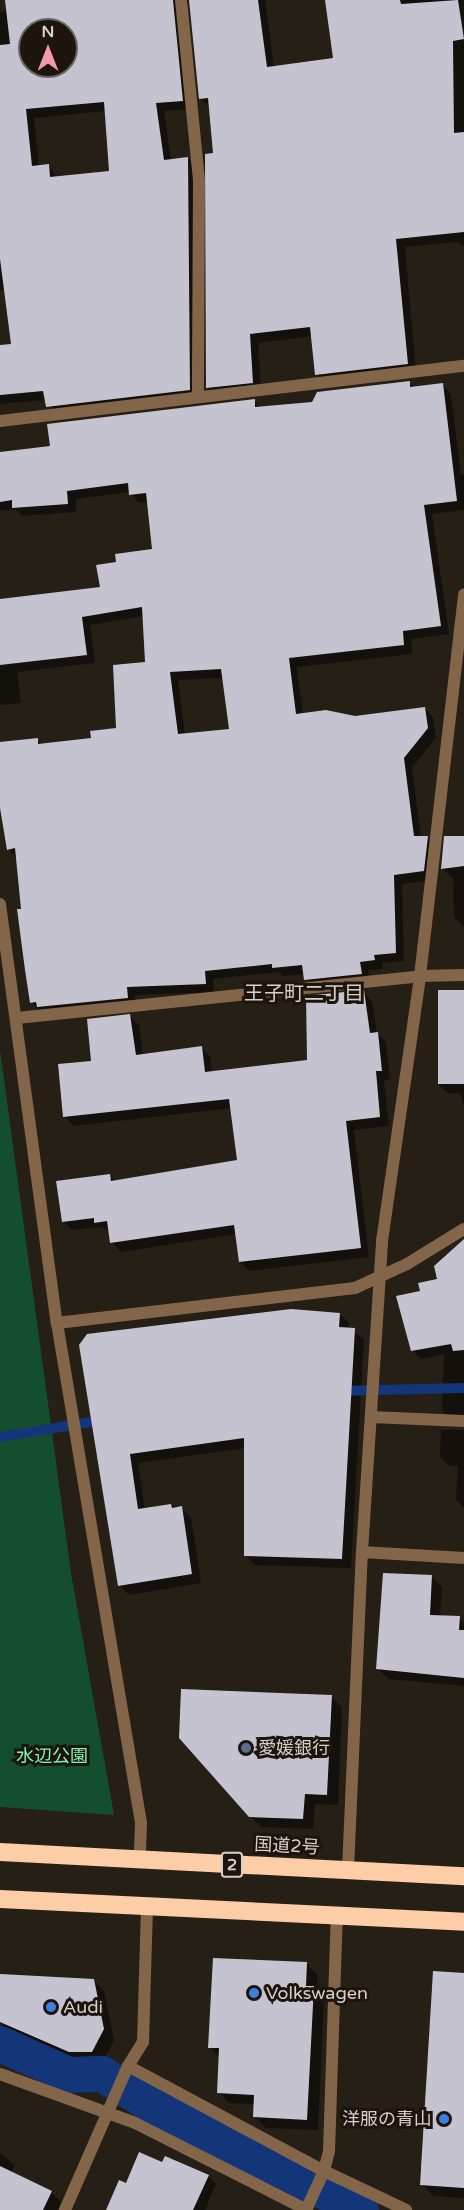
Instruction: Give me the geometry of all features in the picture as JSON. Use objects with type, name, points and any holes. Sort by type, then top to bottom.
[{"type":"highway","name":"国道2号","points":[[0,1852],[464,1876]]},
{"type":"highway","points":[[0,1899],[464,1922]]},
{"type":"street","points":[[182,0],[199,181],[198,394]]},
{"type":"street","points":[[0,421],[198,394],[464,366]]},
{"type":"street","points":[[348,1870],[362,1552],[380,1277],[458,671],[464,595]]},
{"type":"street","points":[[0,904],[57,1323],[141,1823],[140,1860]]},
{"type":"street","points":[[17,1018],[420,976],[464,975]]},
{"type":"street","points":[[57,1323],[355,1288],[380,1277],[464,1229]]},
{"type":"street","points":[[371,1417],[464,1421]]},
{"type":"street","points":[[362,1552],[464,1558]]},
{"type":"street","points":[[65,2210],[126,2070],[143,2042],[147,1906]]},
{"type":"street","points":[[0,2074],[135,2123],[307,2208],[322,2176],[329,2151],[337,1916]]},
{"type":"street","points":[[126,2070],[322,2176],[406,2210]]},
{"type":"green space","name":"水辺公園","points":[[0,1050],[71,1573],[114,1815],[0,1807]]},
{"type":"building","points":[[5,0],[173,0],[183,101],[156,103],[164,160],[188,157],[190,390],[46,407],[43,391],[0,395],[0,345],[11,344],[0,259],[0,45],[10,44]],"holes":[[[104,102],[109,171],[50,177],[49,164],[32,166],[26,109]]]},
{"type":"building","points":[[189,0],[258,0],[267,67],[333,58],[325,0],[400,0],[401,4],[458,0],[464,39],[453,41],[454,133],[464,132],[464,232],[396,239],[408,364],[315,375],[310,327],[250,334],[253,383],[206,388],[205,154],[213,153],[208,98],[199,99]]},
{"type":"building","points":[[410,381],[410,387],[443,383],[457,501],[424,505],[441,626],[403,631],[404,645],[289,658],[296,714],[326,710],[355,716],[425,707],[428,728],[404,758],[414,836],[428,836],[424,871],[394,875],[396,953],[374,955],[375,960],[360,962],[362,974],[304,980],[302,965],[272,968],[272,964],[205,971],[206,984],[127,987],[128,998],[37,1007],[36,1002],[30,1003],[25,970],[17,909],[21,909],[15,848],[7,850],[0,808],[0,742],[38,738],[38,744],[91,738],[90,731],[116,728],[113,665],[145,662],[142,607],[82,617],[87,655],[0,665],[0,599],[100,587],[96,565],[116,562],[115,554],[152,549],[146,493],[129,495],[128,483],[67,491],[68,504],[12,508],[12,500],[0,502],[0,452],[50,446],[47,424],[255,399],[255,407],[312,402],[317,392]],"holes":[[[221,669],[229,729],[178,734],[170,672]]]},
{"type":"building","points":[[444,836],[464,836],[464,866],[441,869]]},
{"type":"building","points":[[364,990],[370,1033],[378,1032],[382,1071],[376,1071],[380,1117],[346,1121],[361,1248],[239,1262],[234,1225],[110,1243],[107,1221],[94,1223],[94,1218],[62,1222],[56,1181],[110,1174],[111,1181],[237,1160],[229,1099],[63,1117],[58,1064],[91,1061],[87,1019],[130,1014],[136,1055],[202,1046],[205,1072],[307,1060],[306,996]]},
{"type":"building","points":[[438,990],[464,990],[464,1084],[438,1084]]},
{"type":"building","points":[[464,1239],[464,1350],[453,1351],[451,1344],[411,1351],[396,1296],[420,1291],[418,1283],[437,1279],[434,1266]]},
{"type":"building","points":[[291,1309],[340,1313],[339,1327],[355,1328],[342,1559],[244,1556],[244,1438],[130,1454],[138,1509],[171,1504],[172,1508],[182,1506],[192,1574],[118,1586],[79,1345],[87,1334]]},
{"type":"building","points":[[383,1573],[432,1575],[430,1615],[460,1616],[459,1630],[464,1630],[464,1678],[376,1669]]},
{"type":"building","points":[[181,1689],[332,1695],[327,1795],[305,1794],[303,1819],[249,1817],[179,1738]]},
{"type":"building","points":[[213,1958],[307,1962],[306,1986],[314,1986],[307,2120],[253,2117],[254,2095],[217,2093],[219,2048],[208,2048]]},
{"type":"building","name":"洋服の青山","points":[[433,1971],[464,1973],[464,2188],[420,2185]]},
{"type":"building","points":[[0,1974],[94,1979],[104,2029],[92,2052],[69,2052],[0,2022]]},
{"type":"building","points":[[139,2152],[162,2162],[165,2156],[209,2175],[193,2210],[106,2210],[119,2180],[126,2183]]},
{"type":"building","points":[[0,2166],[52,2191],[43,2210],[0,2210]]},
{"type":"waterway","points":[[338,1391],[464,1388]]},
{"type":"waterway","points":[[0,1437],[103,1420]]},
{"type":"waterway","points":[[0,2044],[69,2075],[102,2074],[157,2108],[361,2210]]},
{"type":"place","name":"愛媛銀行","points":[[246,1748]]},
{"type":"place","name":"Volkswagen","points":[[254,1993]]},
{"type":"place","name":"Audi","points":[[51,2007]]},
{"type":"place","name":"洋服の青山","points":[[444,2119]]},
{"type":"district","name":"王子町二丁目","points":[[304,994]]}]
